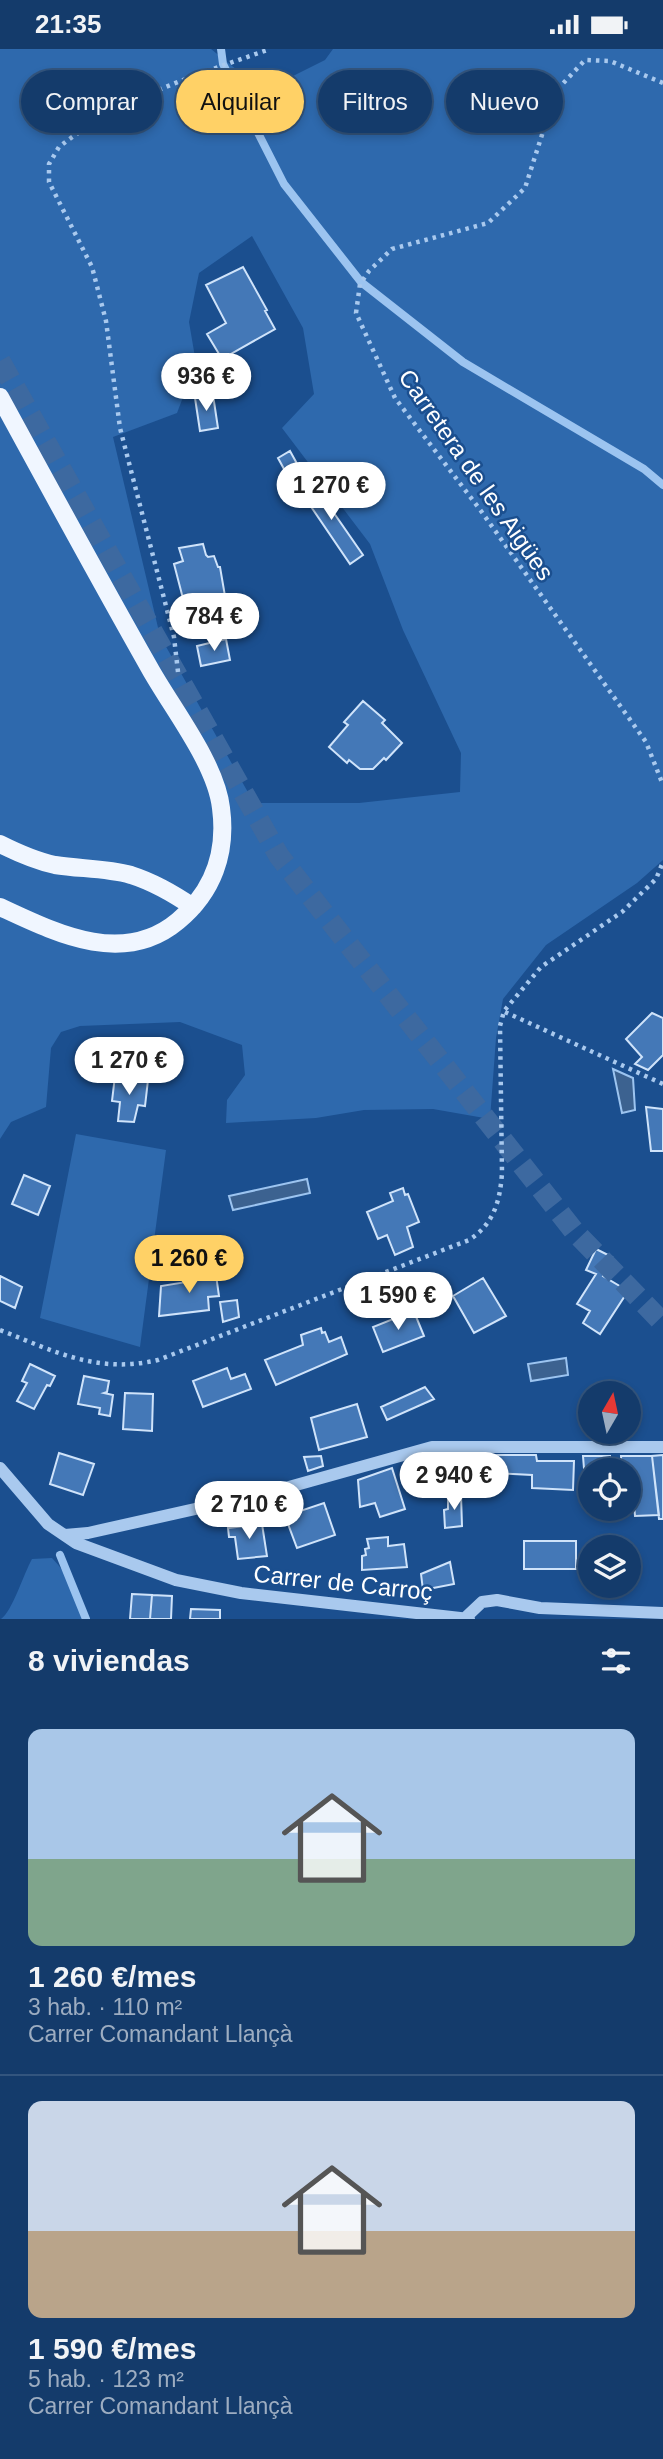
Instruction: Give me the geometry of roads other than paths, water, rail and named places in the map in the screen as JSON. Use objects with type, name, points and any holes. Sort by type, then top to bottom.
[{"type":"main road","points":[[0,397],[150,669],[197,747],[218,792],[223,829],[221,857],[211,883],[193,907],[174,924],[153,937],[121,945],[87,942],[58,933],[0,907]]},
{"type":"main road","points":[[0,843],[19,854],[56,865],[137,877],[177,896],[193,907]]},
{"type":"street","points":[[65,1535],[88,1533],[271,1492],[432,1447],[663,1447]]},
{"type":"street","name":"Carrer de Carroç","points":[[0,1468],[48,1524],[76,1543],[176,1580],[241,1593],[467,1618]]},
{"type":"street","points":[[467,1618],[482,1602],[497,1600],[540,1608],[663,1613]]},
{"type":"waterway","points":[[221,49],[223,64],[284,184],[361,282],[463,362],[644,469],[663,485]]},
{"type":"waterway","points":[[60,1555],[86,1619]]},
{"type":"tunnel","points":[[0,361],[279,856],[574,1231],[663,1323]]}]
